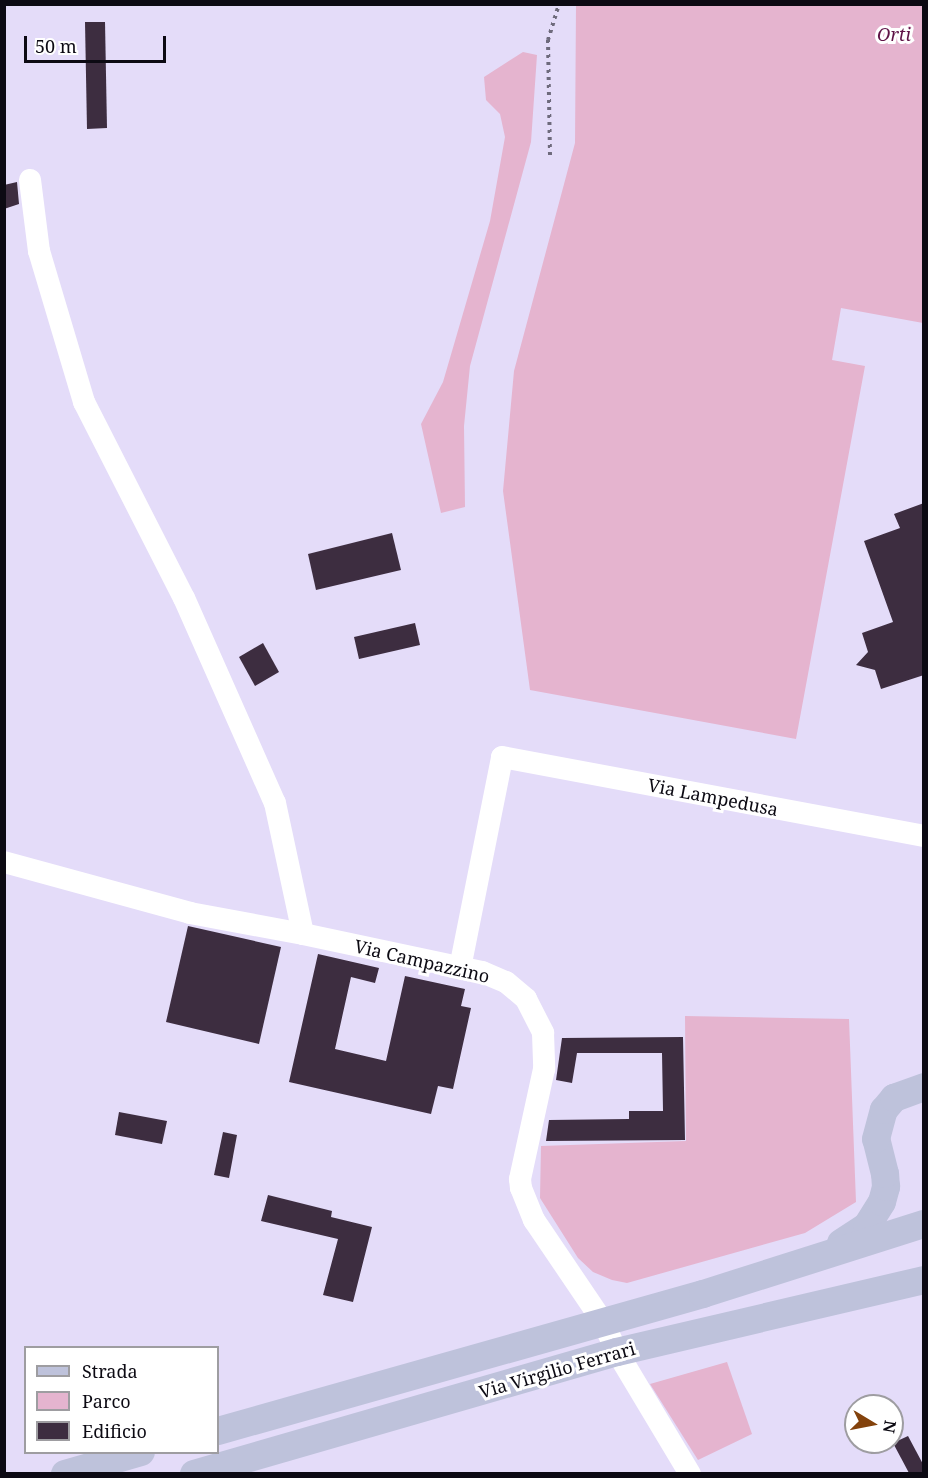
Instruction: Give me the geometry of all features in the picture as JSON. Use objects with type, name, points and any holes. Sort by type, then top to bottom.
[{"type":"main road","points":[[825,1254],[867,1226],[875,1214],[886,1187],[876,1139],[884,1110],[894,1098],[924,1087]]},
{"type":"main road","name":"Via Virgilio Ferrari","points":[[219,1431],[703,1294],[923,1224]]},
{"type":"main road","name":"Via Virgilio Ferrari","points":[[194,1473],[616,1352],[924,1280]]},
{"type":"main road","points":[[65,1473],[134,1454]]},
{"type":"street","points":[[30,180],[39,251],[84,402],[184,598],[275,803],[303,934]]},
{"type":"street","name":"Via Lampedusa","points":[[460,968],[502,757],[924,837]]},
{"type":"street","name":"Via Campazzino","points":[[4,862],[190,913],[303,934],[460,968],[506,982],[526,999],[543,1033],[544,1069],[520,1179],[521,1188],[534,1220],[603,1322],[616,1352]]},
{"type":"street","points":[[616,1352],[690,1473]]},
{"type":"path","points":[[550,155],[548,40],[559,4]]},
{"type":"green space","name":"Orti","points":[[576,5],[923,5],[923,323],[841,308],[832,360],[865,366],[796,739],[530,690],[503,491],[514,371],[575,143]]},
{"type":"green space","points":[[523,52],[537,55],[531,142],[470,366],[464,426],[465,507],[441,513],[421,424],[443,382],[490,221],[505,137],[500,114],[486,100],[484,77]]},
{"type":"green space","points":[[685,1016],[849,1019],[856,1202],[805,1233],[627,1283],[612,1280],[593,1272],[578,1258],[540,1198],[541,1146],[686,1141]]},
{"type":"green space","points":[[727,1362],[752,1434],[698,1460],[650,1384]]},
{"type":"building","points":[[85,22],[105,22],[107,128],[87,129]]},
{"type":"building","points":[[17,182],[19,204],[4,209],[4,185]]},
{"type":"building","points":[[924,503],[924,675],[881,689],[875,670],[856,665],[868,652],[862,633],[893,622],[864,541],[900,528],[894,514]]},
{"type":"building","points":[[392,533],[401,570],[316,590],[308,554]]},
{"type":"building","points":[[415,623],[420,645],[359,659],[354,637]]},
{"type":"building","points":[[263,643],[279,672],[255,686],[239,657]]},
{"type":"building","points":[[188,926],[281,947],[259,1044],[166,1022]]},
{"type":"building","points":[[318,954],[379,968],[375,983],[351,977],[335,1049],[386,1061],[405,976],[465,989],[461,1006],[471,1008],[453,1089],[438,1086],[431,1114],[289,1082]]},
{"type":"building","points":[[683,1037],[685,1140],[546,1141],[549,1120],[629,1119],[629,1111],[663,1111],[662,1053],[577,1053],[572,1083],[556,1080],[562,1038]]},
{"type":"building","points":[[119,1112],[167,1121],[162,1144],[115,1135]]},
{"type":"building","points":[[223,1132],[237,1135],[229,1178],[214,1175]]},
{"type":"building","points":[[268,1195],[332,1211],[331,1217],[372,1227],[353,1302],[323,1295],[338,1239],[261,1221]]},
{"type":"building","points":[[908,1436],[924,1466],[924,1473],[909,1473],[899,1454],[904,1454],[904,1438]]}]
